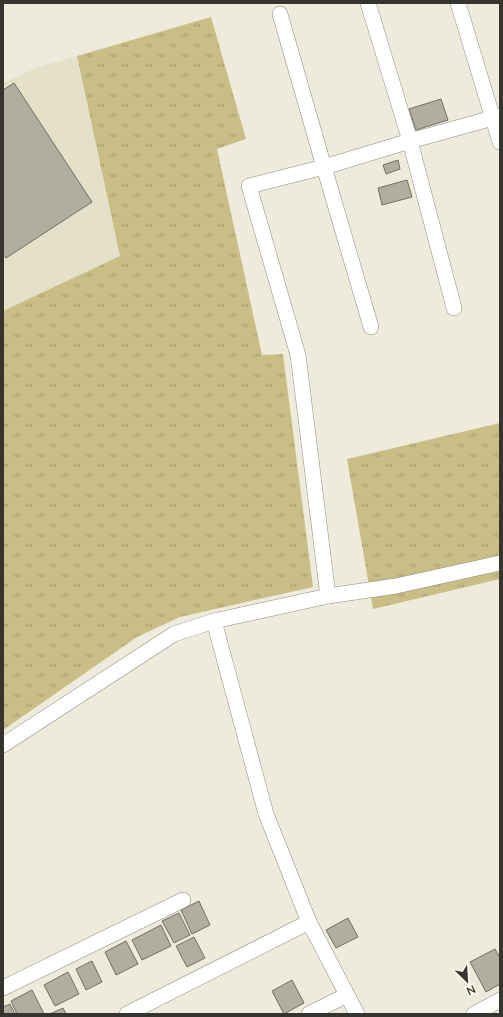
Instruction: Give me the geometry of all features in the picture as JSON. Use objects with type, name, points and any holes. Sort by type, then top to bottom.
[{"type":"street","points":[[368,3],[410,141],[454,308]]},
{"type":"street","points":[[458,3],[497,116],[500,142]]},
{"type":"street","points":[[280,14],[371,327]]},
{"type":"street","points":[[328,596],[298,355],[249,186],[324,167],[497,116]]},
{"type":"street","points":[[3,745],[174,634],[214,621],[328,596],[396,586],[500,563]]},
{"type":"street","points":[[214,621],[266,814],[309,922],[357,1014]]},
{"type":"street","points":[[3,988],[183,900]]},
{"type":"street","points":[[127,1014],[309,922]]},
{"type":"street","points":[[309,1014],[347,995]]},
{"type":"street","points":[[474,1014],[500,1000]]},
{"type":"shaded area","points":[[77,56],[120,256],[3,311],[3,83],[39,67]]},
{"type":"green space","points":[[211,17],[246,139],[217,149],[262,355],[283,354],[313,587],[180,617],[137,637],[3,730],[3,311],[120,256],[77,56]]},
{"type":"green space","points":[[500,423],[500,579],[373,609],[347,459]]},
{"type":"building","points":[[14,83],[92,202],[6,258],[3,254],[3,90]]},
{"type":"building","points":[[441,99],[448,120],[416,130],[409,109]]},
{"type":"building","points":[[398,160],[400,169],[386,174],[383,165]]},
{"type":"building","points":[[407,180],[412,197],[382,205],[378,188]]},
{"type":"building","points":[[199,901],[210,925],[192,934],[181,910]]},
{"type":"building","points":[[179,913],[190,935],[174,943],[162,921]]},
{"type":"building","points":[[348,918],[358,937],[336,948],[326,930]]},
{"type":"building","points":[[161,925],[171,946],[142,960],[132,940]]},
{"type":"building","points":[[194,937],[205,958],[187,967],[176,946]]},
{"type":"building","points":[[126,941],[138,964],[116,975],[105,952]]},
{"type":"building","points":[[495,949],[500,958],[500,984],[486,992],[470,962]]},
{"type":"building","points":[[92,961],[102,982],[86,990],[76,969]]},
{"type":"building","points":[[68,972],[79,994],[55,1006],[44,985]]},
{"type":"building","points":[[292,980],[304,1003],[284,1014],[272,991]]},
{"type":"building","points":[[32,990],[44,1014],[17,1014],[11,1001]]},
{"type":"building","points":[[10,1004],[15,1014],[3,1014],[3,1007]]},
{"type":"building","points":[[63,1008],[66,1014],[50,1014]]}]
